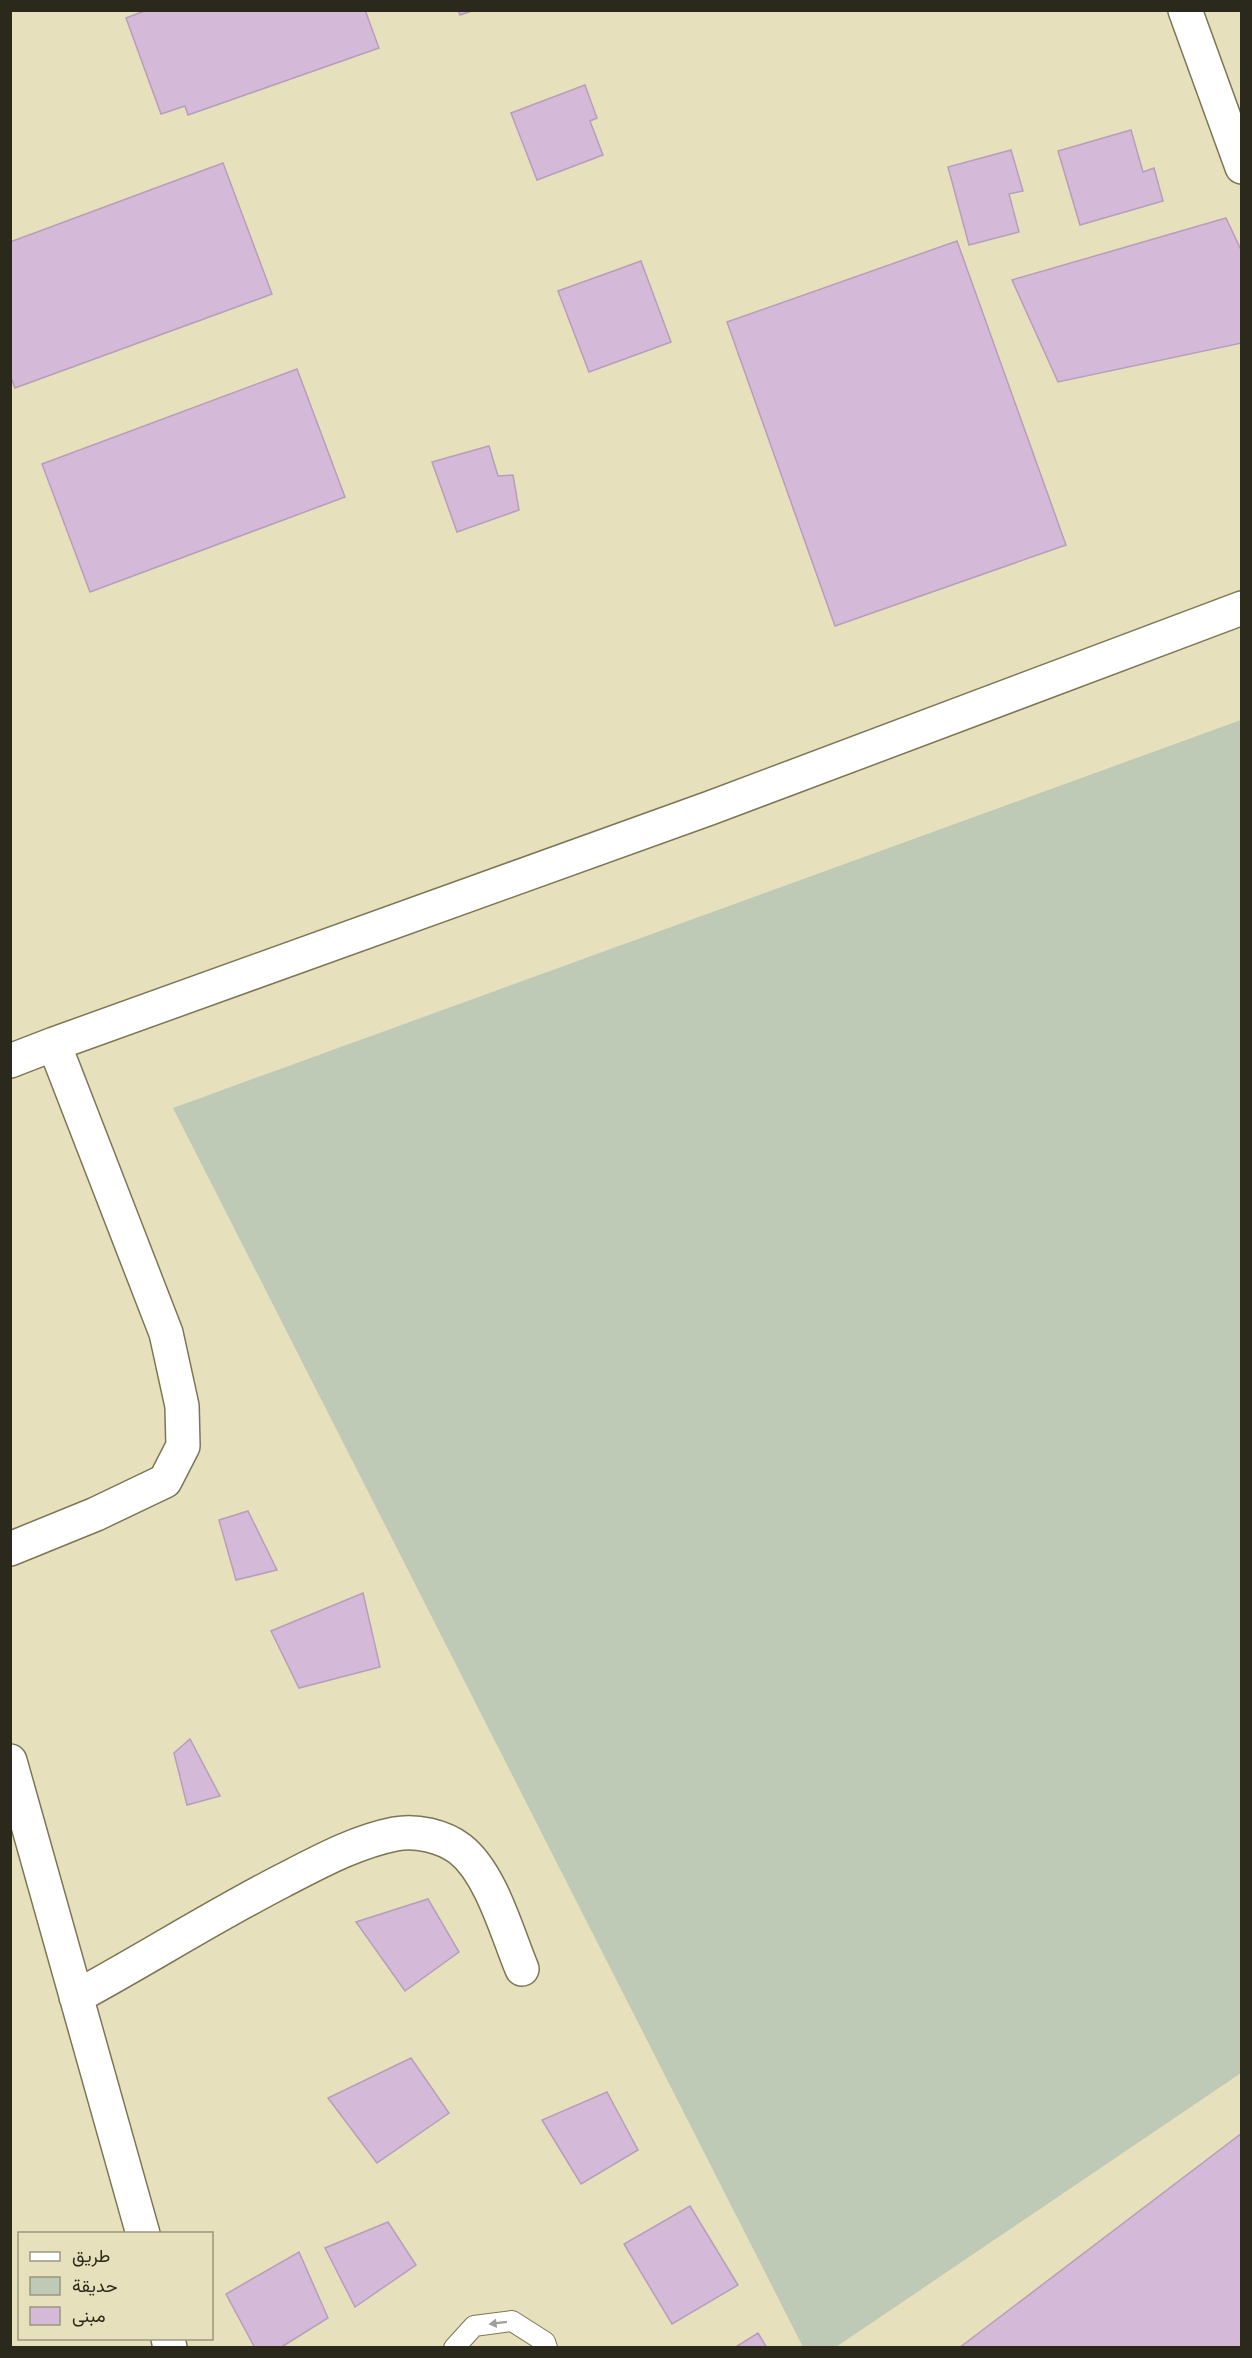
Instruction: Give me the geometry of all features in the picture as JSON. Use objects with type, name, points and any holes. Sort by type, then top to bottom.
[{"type":"street","points":[[1185,10],[1242,167]]},
{"type":"street","points":[[10,1061],[710,808],[1242,608]]},
{"type":"street","points":[[10,1549],[96,1514],[165,1480],[183,1446],[182,1406],[166,1334],[54,1044]]},
{"type":"street","points":[[10,1761],[141,2232]]},
{"type":"street","points":[[76,1997],[138,1964],[250,1898],[332,1855],[396,1834],[411,1833],[428,1835],[453,1845],[476,1865],[489,1889],[522,1969]]},
{"type":"lane","points":[[454,2348],[474,2326],[512,2321],[545,2342],[547,2348]]},
{"type":"green space","points":[[1241,720],[1241,2073],[836,2347],[803,2347],[173,1108]]},
{"type":"building","points":[[147,10],[365,10],[379,48],[188,115],[185,106],[161,114],[126,18]]},
{"type":"building","points":[[458,10],[475,10],[460,15]]},
{"type":"building","points":[[585,85],[597,118],[590,121],[603,155],[537,180],[511,113]]},
{"type":"building","points":[[1131,130],[1143,172],[1154,168],[1163,201],[1080,225],[1058,151]]},
{"type":"building","points":[[1011,150],[1023,191],[1009,194],[1019,232],[969,245],[948,167]]},
{"type":"building","points":[[223,163],[272,294],[15,388],[10,375],[10,242]]},
{"type":"building","points":[[1226,218],[1242,252],[1242,343],[1058,382],[1012,280]]},
{"type":"building","points":[[957,241],[1066,545],[835,626],[727,322]]},
{"type":"building","points":[[641,261],[671,342],[589,372],[558,291]]},
{"type":"building","points":[[297,369],[345,497],[90,592],[42,464]]},
{"type":"building","points":[[489,446],[498,476],[513,475],[519,510],[457,532],[432,462]]},
{"type":"building","points":[[248,1511],[277,1570],[236,1580],[219,1520]]},
{"type":"building","points":[[363,1593],[380,1667],[299,1688],[271,1631]]},
{"type":"building","points":[[190,1739],[220,1796],[187,1805],[174,1753]]},
{"type":"building","points":[[428,1899],[459,1952],[405,1991],[356,1922]]},
{"type":"building","points":[[411,2058],[449,2113],[377,2163],[328,2098]]},
{"type":"building","points":[[607,2092],[638,2150],[581,2184],[542,2120]]},
{"type":"building","points":[[1242,2133],[1242,2348],[959,2348]]},
{"type":"building","points":[[690,2206],[738,2285],[672,2324],[624,2244]]},
{"type":"building","points":[[388,2222],[416,2265],[355,2307],[325,2248]]},
{"type":"building","points":[[299,2252],[328,2318],[280,2348],[255,2348],[226,2294]]},
{"type":"building","points":[[758,2333],[767,2348],[734,2348]]}]
